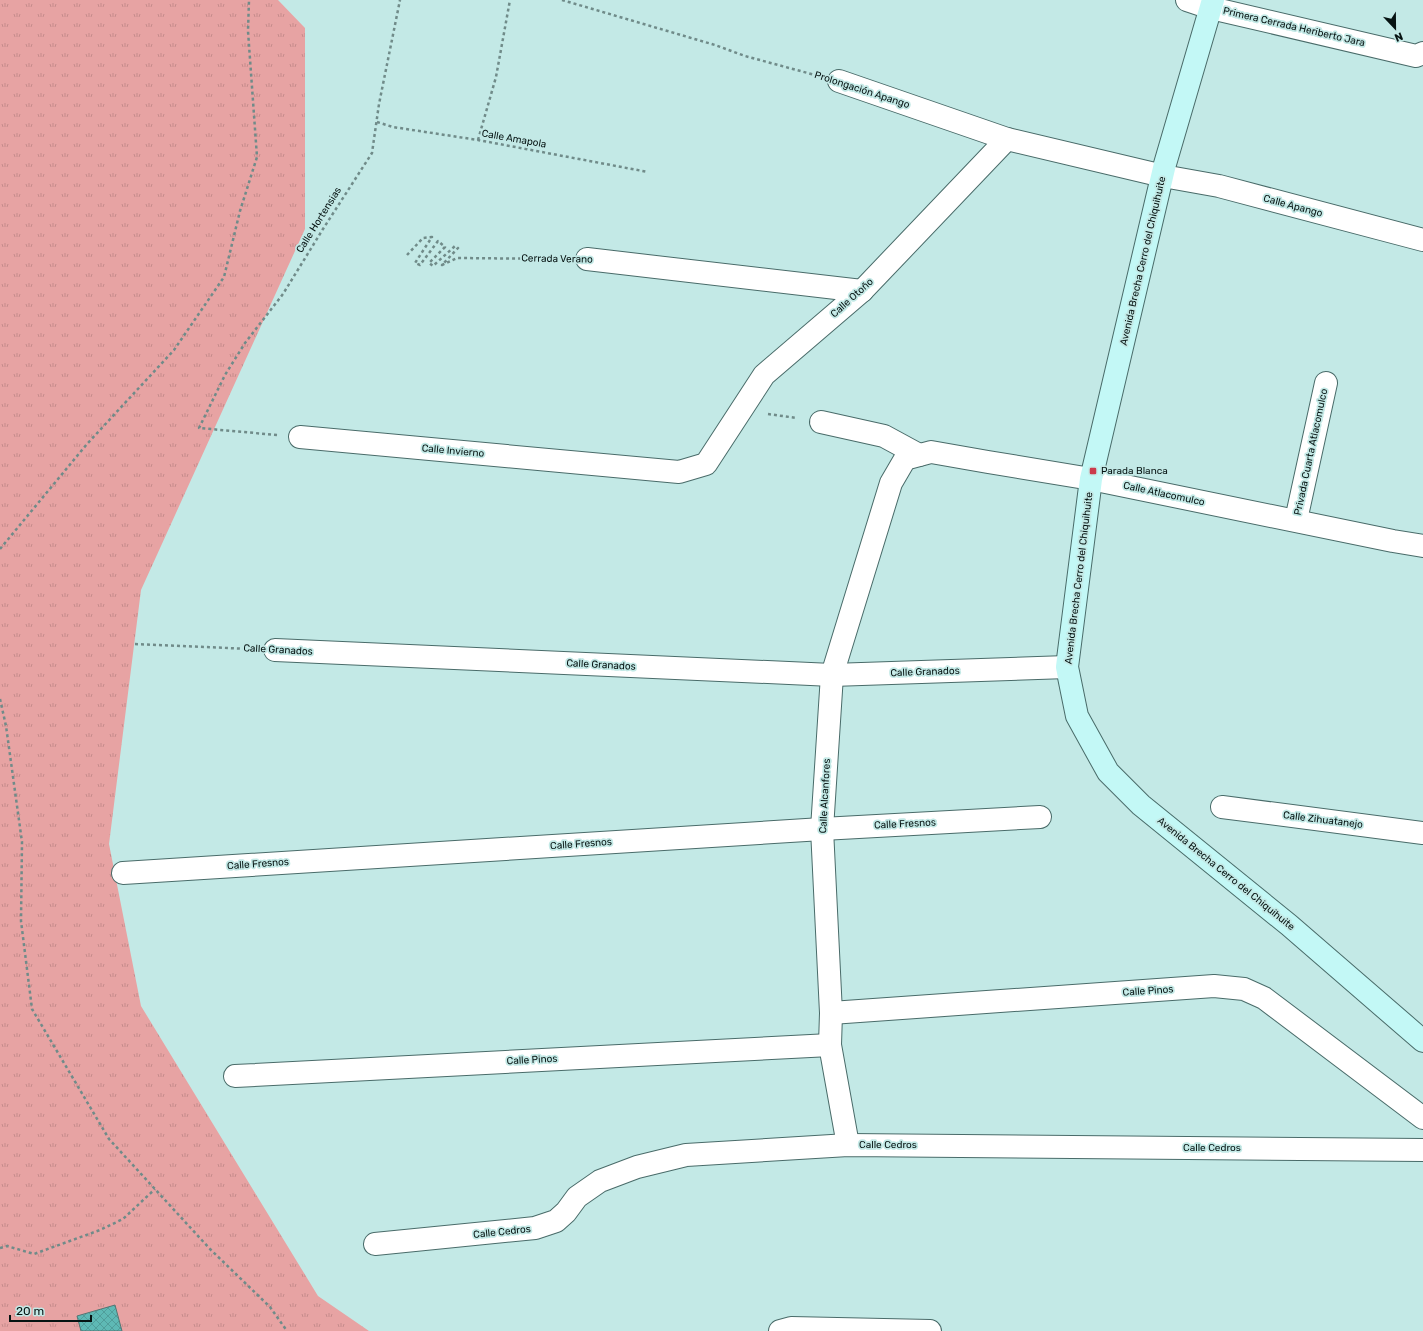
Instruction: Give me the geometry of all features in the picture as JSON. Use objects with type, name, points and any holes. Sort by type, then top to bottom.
[{"type":"street","name":"Primera Cerrada Heriberto Jara","points":[[1187,0],[1212,4],[1416,56],[1423,53]]},
{"type":"street","name":"Avenida Brecha Cerro del Chiquihuite","points":[[1212,4],[1163,176],[1091,479],[1067,667],[1077,716],[1108,772],[1141,805],[1289,925],[1423,1041]]},
{"type":"street","name":"Prolongación Apango","points":[[839,81],[1007,139],[1163,176]]},
{"type":"street","name":"Calle Otoño","points":[[706,464],[764,375],[862,291],[1007,139]]},
{"type":"street","name":"Calle Apango","points":[[1163,176],[1218,186],[1423,240]]},
{"type":"street","name":"Cerrada Verano","points":[[587,259],[862,291]]},
{"type":"street","name":"Privada Cuarta Atlacomulco","points":[[1296,520],[1326,383]]},
{"type":"street","points":[[821,422],[884,436],[912,457]]},
{"type":"street","name":"Calle Invierno","points":[[300,437],[679,472],[706,464]]},
{"type":"street","name":"Calle Atlacomulco","points":[[912,457],[931,452],[1091,479],[1423,546]]},
{"type":"street","name":"Calle Alcanfores","points":[[848,1145],[830,1045],[831,1013],[822,829],[832,675],[891,483],[912,457]]},
{"type":"street","name":"Calle Granados","points":[[275,650],[832,675],[1067,667]]},
{"type":"street","name":"Calle Zihuatanejo","points":[[1222,807],[1423,834]]},
{"type":"street","name":"Calle Fresnos","points":[[123,873],[822,829],[1040,817]]},
{"type":"street","name":"Calle Pinos","points":[[831,1013],[1214,986],[1244,989],[1264,998],[1423,1118]]},
{"type":"street","name":"Calle Pinos","points":[[235,1076],[830,1045]]},
{"type":"street","name":"Calle Cedros","points":[[375,1244],[535,1228],[556,1221],[566,1212],[577,1197],[600,1181],[637,1167],[686,1155],[848,1145],[1423,1150]]},
{"type":"street","points":[[780,1331],[791,1328],[930,1331]]},
{"type":"path","points":[[0,549],[87,444],[174,350],[224,277],[240,212],[257,157],[248,31],[249,0]]},
{"type":"path","name":"Calle Hortensias","points":[[300,437],[199,428],[225,374],[245,343],[283,294],[372,153],[379,104],[400,0]]},
{"type":"path","points":[[478,140],[496,77],[510,0]]},
{"type":"path","name":"Prolongación Apango","points":[[562,0],[715,45],[745,56],[839,81]]},
{"type":"path","name":"Calle Amapola","points":[[377,122],[393,127],[478,140],[648,172]]},
{"type":"path","name":"Cerrada Verano","points":[[407,255],[423,238],[432,237],[415,263],[420,265],[438,241],[445,248],[429,263],[433,266],[455,246],[458,248],[442,265],[457,258],[587,259]]},
{"type":"path","points":[[742,410],[821,422]]},
{"type":"path","name":"Calle Granados","points":[[135,644],[275,650]]},
{"type":"path","points":[[0,699],[6,726],[22,842],[21,921],[32,1009],[109,1139],[210,1249],[270,1307],[287,1331]]},
{"type":"path","points":[[0,1248],[7,1246],[34,1254],[100,1230],[123,1219],[155,1189]]},
{"type":"green space","points":[[0,0],[278,0],[305,28],[305,229],[141,590],[109,844],[141,1006],[318,1296],[369,1331],[0,1331]]},
{"type":"building","points":[[115,1305],[122,1331],[81,1331],[77,1316]]},
{"type":"place","name":"Parada Blanca","points":[[1093,471]]}]
